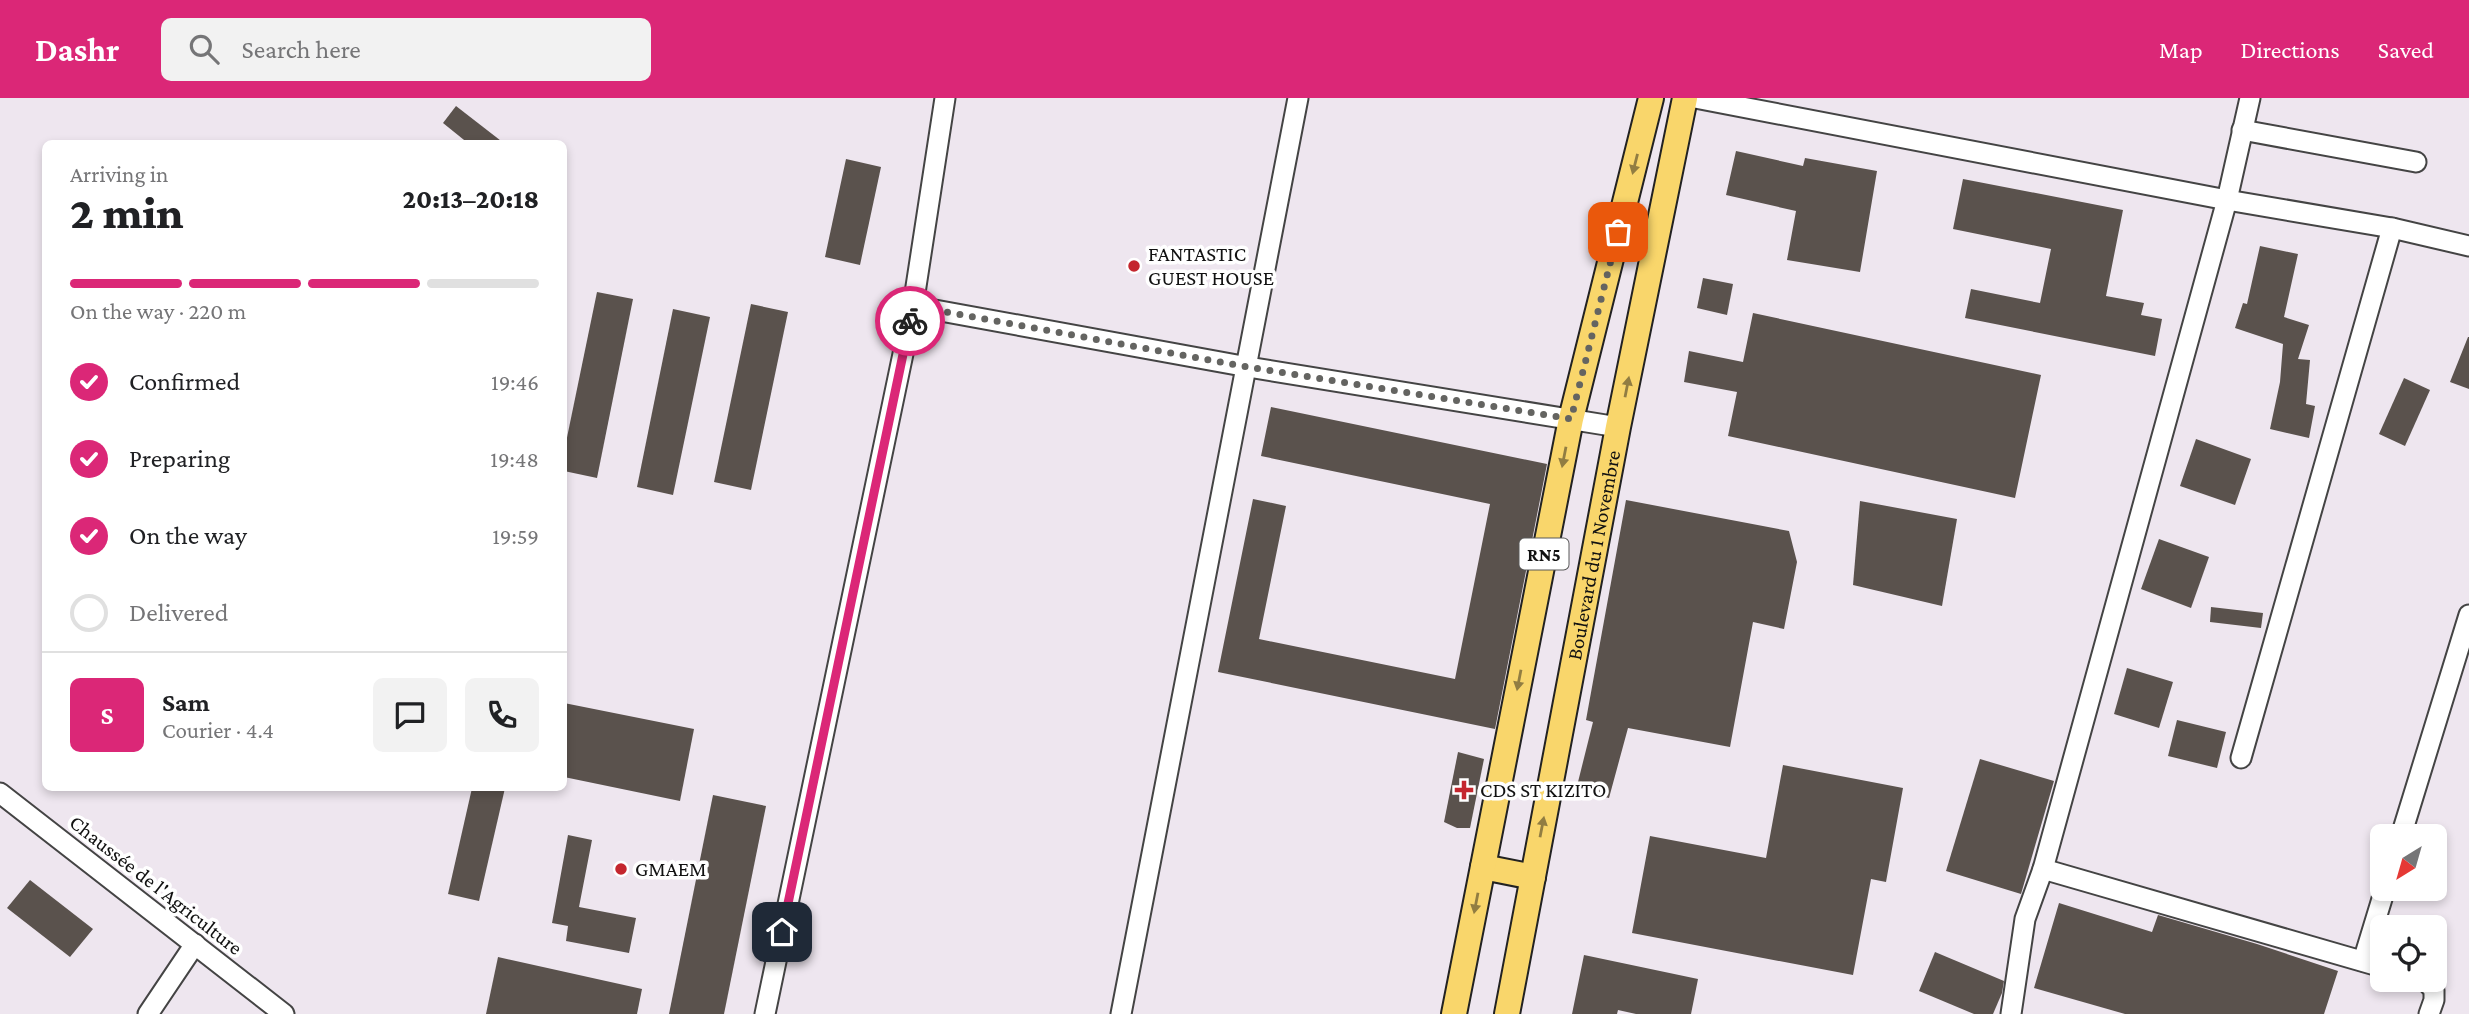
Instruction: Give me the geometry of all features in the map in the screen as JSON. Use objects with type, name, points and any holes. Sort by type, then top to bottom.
[{"type":"main road","name":"RN5","points":[[1454,1014],[1571,419],[1651,98]]},
{"type":"main road","name":"Boulevard du 1 Novembre","points":[[1507,1014],[1618,427],[1685,98]]},
{"type":"main road","points":[[1483,867],[1532,877]]},
{"type":"street","points":[[765,1014],[913,306],[945,98]]},
{"type":"street","points":[[1121,1014],[1298,98]]},
{"type":"street","points":[[1695,98],[2227,200],[2392,228],[2469,246]]},
{"type":"street","points":[[2011,1014],[2022,933],[2043,869],[2227,200],[2250,98]]},
{"type":"street","points":[[2242,130],[2416,162]]},
{"type":"street","points":[[2241,758],[2392,228]]},
{"type":"street","points":[[913,306],[1248,367],[1618,427]]},
{"type":"street","points":[[2405,824],[2469,615]]},
{"type":"street","name":"Chaussée de l'Agriculture","points":[[0,793],[284,1014]]},
{"type":"street","points":[[2043,869],[2370,963]]},
{"type":"street","points":[[148,1014],[195,944]]},
{"type":"street","points":[[2429,1014],[2434,992]]},
{"type":"shaded area","points":[[0,98],[2469,98],[2469,1014],[0,1014]]},
{"type":"building","points":[[456,106],[500,140],[464,140],[443,123]]},
{"type":"building","points":[[1736,151],[1803,166],[1805,158],[1877,171],[1860,272],[1787,260],[1796,211],[1726,195]]},
{"type":"building","points":[[846,159],[881,167],[860,265],[825,257]]},
{"type":"building","points":[[1963,179],[2123,210],[2106,296],[2144,303],[2141,315],[2162,319],[2155,356],[1965,318],[1971,289],[2040,303],[2051,249],[1953,229]]},
{"type":"building","points":[[2260,246],[2298,254],[2284,317],[2309,325],[2298,359],[2310,360],[2306,404],[2315,406],[2309,438],[2270,429],[2280,382],[2283,344],[2235,328],[2243,303],[2247,304]]},
{"type":"building","points":[[1703,278],[1733,284],[1727,315],[1697,308]]},
{"type":"building","points":[[597,292],[633,299],[597,478],[567,472],[567,437]]},
{"type":"building","points":[[751,304],[788,312],[751,490],[714,482]]},
{"type":"building","points":[[673,309],[710,317],[673,495],[637,487]]},
{"type":"building","points":[[1753,313],[2041,375],[2015,498],[1728,436],[1737,392],[1684,382],[1689,351],[1743,362]]},
{"type":"building","points":[[2469,337],[2469,389],[2450,382]]},
{"type":"building","points":[[2404,378],[2430,390],[2405,446],[2379,434]]},
{"type":"building","points":[[1271,407],[1547,464],[1495,729],[1218,672],[1253,499],[1286,506],[1259,639],[1455,679],[1490,504],[1261,456]]},
{"type":"building","points":[[2196,439],[2251,459],[2235,505],[2180,486]]},
{"type":"building","points":[[1626,500],[1789,531],[1797,562],[1784,629],[1753,622],[1730,747],[1628,728],[1609,798],[1576,790],[1593,722],[1586,720]]},
{"type":"building","points":[[1860,501],[1957,519],[1942,606],[1853,585]]},
{"type":"building","points":[[2159,539],[2209,557],[2191,608],[2141,589]]},
{"type":"building","points":[[2211,607],[2263,613],[2261,628],[2210,622]]},
{"type":"building","points":[[2127,668],[2173,682],[2159,728],[2114,714]]},
{"type":"building","points":[[567,704],[694,729],[680,801],[567,778]]},
{"type":"building","points":[[2177,720],[2226,732],[2217,768],[2168,756]]},
{"type":"building","name":"CDS ST KIZITO","points":[[1458,752],[1484,759],[1470,828],[1457,828],[1444,822]]},
{"type":"building","points":[[1980,759],[2054,781],[2021,894],[1946,871]]},
{"type":"building","points":[[1783,765],[1903,788],[1886,882],[1871,879],[1853,975],[1632,933],[1650,836],[1766,858]]},
{"type":"building","points":[[471,791],[504,791],[479,901],[448,894]]},
{"type":"building","points":[[713,795],[766,806],[724,1014],[669,1014]]},
{"type":"building","points":[[568,835],[592,840],[579,907],[636,918],[629,953],[566,941],[568,926],[552,923]]},
{"type":"building","points":[[30,880],[93,929],[70,957],[7,908]]},
{"type":"building","points":[[2059,903],[2152,932],[2158,915],[2338,971],[2324,1014],[2125,1014],[2034,988]]},
{"type":"building","points":[[1935,952],[2004,981],[1993,1014],[1974,1014],[1919,991]]},
{"type":"building","points":[[1584,955],[1698,979],[1691,1014],[1636,1014],[1618,1010],[1617,1014],[1572,1014]]},
{"type":"building","points":[[498,957],[642,989],[637,1014],[486,1014]]},
{"type":"way so far","points":[[910,321],[913,306],[1248,367],[1571,419],[1618,232]]},
{"type":"place","name":"FANTASTIC GUEST HOUSE","points":[[1134,266]]},
{"type":"place","name":"CDS ST KIZITO","points":[[1464,790]]},
{"type":"place","name":"GMAEM","points":[[621,869]]},
{"type":"route","points":[[782,932],[910,321]]}]
